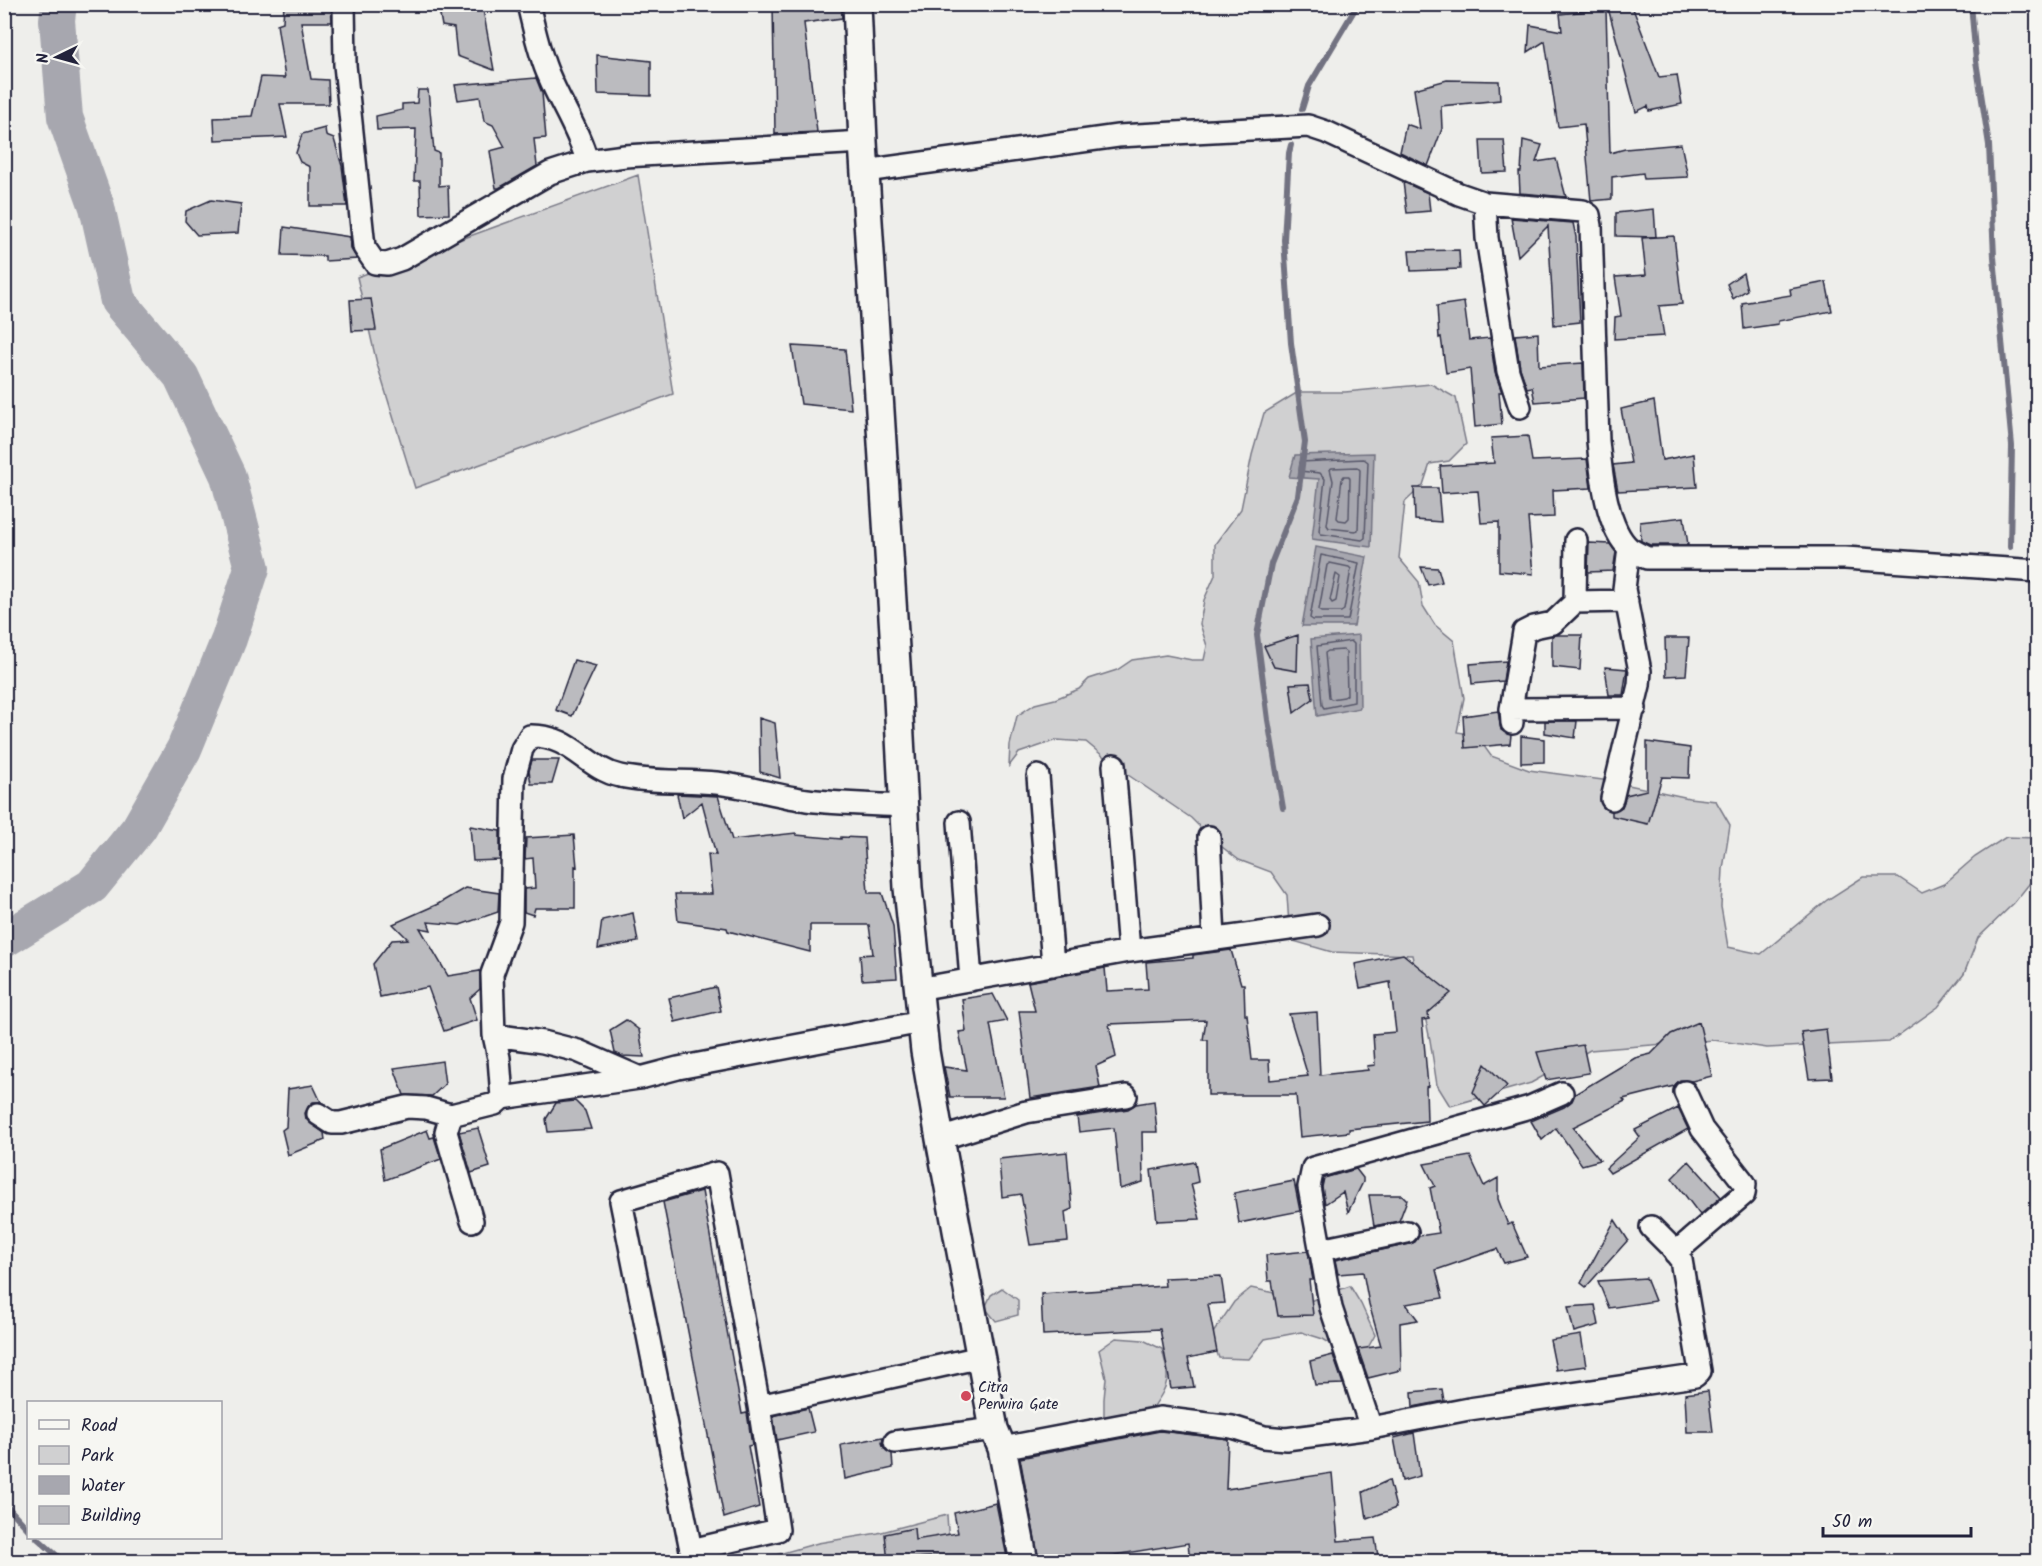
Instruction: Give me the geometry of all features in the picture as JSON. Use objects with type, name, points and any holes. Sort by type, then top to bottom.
[{"type":"street","points":[[344,4],[345,65],[364,248],[375,263],[387,264],[402,259],[550,173],[587,161],[625,156],[863,142]]},
{"type":"street","points":[[528,4],[539,50],[548,75],[582,140],[587,161]]},
{"type":"street","points":[[857,4],[863,142],[908,888],[918,989],[940,1139],[981,1357],[1024,1562]]},
{"type":"street","points":[[865,171],[1118,136],[1308,126],[1326,132],[1459,194],[1485,203],[1583,211],[1589,216],[1599,452],[1611,520],[1629,548],[1647,558],[1845,558],[2037,571]]},
{"type":"street","points":[[1485,203],[1487,238],[1508,371],[1520,407]]},
{"type":"street","points":[[1575,602],[1576,540]]},
{"type":"street","points":[[1612,799],[1635,708],[1640,671],[1624,589],[1629,548]]},
{"type":"street","points":[[1627,601],[1575,602],[1553,623],[1534,627],[1524,632],[1512,716],[1635,708]]},
{"type":"street","points":[[502,1098],[499,1058],[494,1035],[492,974],[511,922],[514,779],[522,749],[530,736],[543,736],[562,742],[602,769],[618,776],[662,782],[717,783],[807,800],[903,806]]},
{"type":"street","points":[[1114,765],[1130,951]]},
{"type":"street","points":[[1038,776],[1053,965]]},
{"type":"street","points":[[959,822],[971,980]]},
{"type":"street","points":[[1209,837],[1214,938]]},
{"type":"street","points":[[918,989],[1130,951],[1214,938],[1318,926]]},
{"type":"street","points":[[318,1114],[332,1123],[341,1123],[407,1107],[426,1108],[451,1115],[495,1104],[502,1098],[640,1078],[678,1068],[922,1022]]},
{"type":"street","points":[[494,1035],[543,1042],[578,1051],[640,1078]]},
{"type":"street","points":[[1675,1252],[1744,1194],[1745,1184],[1702,1129],[1685,1092]]},
{"type":"street","points":[[1371,1428],[1331,1308],[1309,1187],[1313,1168],[1530,1107],[1562,1093]]},
{"type":"street","points":[[940,1139],[1026,1112],[1126,1096]]},
{"type":"street","points":[[451,1115],[446,1132],[472,1221]]},
{"type":"street","points":[[717,1173],[759,1406],[778,1530],[691,1550],[621,1201],[717,1173]]},
{"type":"street","points":[[895,1442],[998,1438],[1160,1418],[1232,1426],[1264,1437],[1286,1439],[1371,1428],[1469,1409],[1695,1376],[1700,1371],[1681,1260],[1651,1227]]},
{"type":"street","points":[[1320,1250],[1407,1232]]},
{"type":"street","points":[[759,1406],[981,1357]]},
{"type":"green space","points":[[638,175],[673,394],[415,488],[377,364],[357,277]]},
{"type":"green space","points":[[1431,384],[1456,398],[1466,444],[1449,461],[1430,464],[1423,485],[1405,502],[1399,558],[1419,582],[1423,606],[1435,625],[1454,641],[1464,698],[1457,732],[1476,735],[1491,756],[1529,770],[1610,781],[1689,798],[1716,801],[1730,825],[1723,869],[1721,907],[1728,947],[1761,954],[1827,900],[1863,877],[1898,877],[1922,893],[1944,884],[1975,857],[2006,837],[2037,838],[2037,874],[2014,903],[1978,938],[1964,974],[1938,1007],[1889,1042],[1767,1048],[1714,1040],[1590,1050],[1531,1083],[1450,1106],[1437,1085],[1412,955],[1332,952],[1290,940],[1287,895],[1271,872],[1239,860],[1213,840],[1191,818],[1115,766],[1086,742],[1057,740],[1019,753],[1009,766],[1010,745],[1017,716],[1035,704],[1079,689],[1089,679],[1117,670],[1132,660],[1166,655],[1204,660],[1207,646],[1200,624],[1204,600],[1215,575],[1215,544],[1241,509],[1252,455],[1264,413],[1298,392],[1345,392]]},
{"type":"green space","points":[[1350,1286],[1375,1335],[1360,1362],[1323,1339],[1301,1332],[1265,1339],[1249,1359],[1219,1358],[1211,1336],[1234,1302],[1251,1288],[1274,1293],[1279,1316],[1319,1297]]},
{"type":"green space","points":[[1002,1288],[1018,1300],[1018,1315],[996,1321],[985,1308],[991,1295]]},
{"type":"green space","points":[[1116,1338],[1143,1340],[1162,1349],[1167,1381],[1152,1409],[1104,1420],[1106,1378],[1099,1350]]},
{"type":"green space","points":[[947,1515],[950,1561],[767,1562],[768,1557],[818,1543],[878,1533]]},
{"type":"water","points":[[1374,453],[1371,547],[1312,539],[1319,479],[1289,477],[1295,455]]},
{"type":"water","points":[[1316,547],[1367,557],[1354,626],[1302,626]]},
{"type":"water","points":[[1359,635],[1360,708],[1317,716],[1311,639]]},
{"type":"building","points":[[284,4],[331,4],[332,22],[301,22],[311,79],[328,80],[329,104],[280,104],[287,137],[215,140],[214,118],[252,116],[261,77],[285,78],[277,24],[283,22]]},
{"type":"building","points":[[438,4],[482,4],[494,70],[457,56],[454,28],[442,26]]},
{"type":"building","points":[[773,4],[841,4],[842,18],[804,23],[817,132],[775,134]]},
{"type":"building","points":[[1632,6],[1659,77],[1677,75],[1682,104],[1649,111],[1648,106],[1636,112],[1608,8]]},
{"type":"building","points":[[1606,9],[1610,153],[1625,149],[1681,144],[1688,177],[1644,179],[1643,173],[1612,177],[1612,199],[1591,201],[1584,124],[1558,127],[1545,41],[1528,52],[1530,25],[1562,31],[1560,14]]},
{"type":"building","points":[[597,55],[651,61],[651,96],[598,94]]},
{"type":"building","points":[[536,78],[542,93],[546,138],[534,139],[537,166],[496,188],[490,151],[505,147],[493,125],[484,121],[480,97],[458,100],[455,85]]},
{"type":"building","points":[[1447,80],[1499,81],[1500,100],[1441,106],[1442,129],[1428,166],[1400,152],[1406,124],[1420,129],[1414,89]]},
{"type":"building","points":[[418,90],[428,90],[434,151],[439,153],[439,186],[448,185],[449,214],[421,215],[420,181],[414,181],[416,129],[377,130],[376,116],[402,110],[402,104],[417,103]]},
{"type":"building","points":[[325,128],[326,136],[334,139],[342,166],[347,206],[310,206],[310,167],[300,162],[296,153],[302,134]]},
{"type":"building","points":[[1480,140],[1504,140],[1507,172],[1482,173]]},
{"type":"building","points":[[1523,140],[1542,145],[1536,162],[1556,159],[1566,197],[1520,193],[1519,172],[1521,172]]},
{"type":"building","points":[[1403,182],[1428,193],[1430,211],[1407,213]]},
{"type":"building","points":[[211,200],[241,204],[238,233],[197,235],[185,221],[186,211]]},
{"type":"building","points":[[1654,209],[1656,237],[1616,236],[1616,213]]},
{"type":"building","points":[[1511,218],[1573,223],[1576,237],[1580,322],[1554,325],[1548,226],[1518,256]]},
{"type":"building","points":[[284,227],[350,237],[351,249],[357,259],[325,261],[325,256],[282,255]]},
{"type":"building","points":[[1674,236],[1682,304],[1659,306],[1664,336],[1614,339],[1615,317],[1621,316],[1615,277],[1646,275],[1642,238]]},
{"type":"building","points":[[1459,250],[1460,269],[1411,271],[1409,251]]},
{"type":"building","points":[[1743,273],[1747,290],[1733,299],[1727,284]]},
{"type":"building","points":[[1826,282],[1832,311],[1778,321],[1778,324],[1744,329],[1742,303],[1791,295],[1790,289]]},
{"type":"building","points":[[371,299],[376,330],[352,331],[350,300]]},
{"type":"building","points":[[1464,302],[1469,340],[1490,338],[1495,373],[1502,392],[1499,392],[1502,424],[1475,427],[1470,369],[1446,373],[1441,337],[1439,338],[1437,306]]},
{"type":"building","points":[[1538,333],[1539,366],[1583,363],[1584,398],[1535,402],[1532,387],[1527,388],[1520,368],[1515,335]]},
{"type":"building","points":[[792,346],[845,349],[851,409],[801,404]]},
{"type":"building","points":[[1654,401],[1662,460],[1694,454],[1697,487],[1618,491],[1613,465],[1631,463],[1621,409]]},
{"type":"building","points":[[1528,436],[1532,461],[1587,459],[1591,488],[1553,490],[1554,517],[1528,518],[1533,574],[1499,571],[1499,522],[1481,523],[1478,491],[1442,493],[1440,466],[1494,463],[1491,438]]},
{"type":"building","points":[[1414,488],[1438,488],[1441,522],[1415,520]]},
{"type":"building","points":[[1684,517],[1688,545],[1650,545],[1641,541],[1640,522]]},
{"type":"building","points":[[1589,543],[1610,544],[1616,552],[1613,571],[1588,572]]},
{"type":"building","points":[[1421,567],[1438,568],[1442,582],[1428,585]]},
{"type":"building","points":[[1298,635],[1297,671],[1274,667],[1264,646]]},
{"type":"building","points":[[1582,635],[1580,670],[1552,667],[1552,636]]},
{"type":"building","points":[[1665,638],[1689,638],[1686,675],[1666,676]]},
{"type":"building","points":[[574,660],[596,666],[572,716],[556,710]]},
{"type":"building","points":[[1506,661],[1503,681],[1472,684],[1470,664]]},
{"type":"building","points":[[1605,667],[1627,669],[1623,695],[1609,695]]},
{"type":"building","points":[[1310,683],[1313,699],[1294,713],[1290,684]]},
{"type":"building","points":[[1498,711],[1501,730],[1511,735],[1510,744],[1465,748],[1463,716]]},
{"type":"building","points":[[759,718],[775,723],[780,778],[760,772]]},
{"type":"building","points":[[1545,721],[1577,721],[1575,738],[1545,733]]},
{"type":"building","points":[[1521,736],[1544,739],[1544,762],[1521,763]]},
{"type":"building","points":[[1647,742],[1690,748],[1689,778],[1662,777],[1648,824],[1612,816],[1612,811],[1622,807],[1626,795],[1647,790]]},
{"type":"building","points":[[532,760],[559,760],[552,784],[531,784],[529,771]]},
{"type":"building","points":[[677,794],[718,796],[732,840],[796,833],[796,835],[841,839],[841,837],[864,838],[868,893],[882,893],[893,926],[897,978],[862,980],[860,955],[873,954],[869,925],[810,925],[810,952],[728,931],[727,928],[678,921],[675,894],[712,894],[708,854],[716,855],[702,802],[682,818]]},
{"type":"building","points":[[470,826],[500,831],[500,860],[473,861]]},
{"type":"building","points":[[574,835],[577,867],[575,866],[575,908],[535,908],[533,915],[524,912],[524,889],[535,888],[533,858],[525,859],[526,838]]},
{"type":"building","points":[[465,888],[499,893],[498,912],[460,925],[428,922],[431,930],[420,928],[448,976],[480,971],[480,989],[470,998],[477,1020],[444,1031],[428,987],[380,997],[373,964],[392,940],[408,939],[393,924],[438,904]]},
{"type":"building","points":[[633,913],[638,942],[598,949],[602,920]]},
{"type":"building","points":[[1231,950],[1241,984],[1244,984],[1245,1015],[1247,1015],[1252,1060],[1269,1060],[1270,1080],[1308,1076],[1289,1014],[1317,1012],[1320,1075],[1368,1070],[1367,1066],[1375,1065],[1373,1034],[1396,1032],[1390,982],[1360,988],[1355,964],[1403,954],[1451,993],[1428,1013],[1429,1019],[1422,1020],[1428,1086],[1426,1087],[1427,1121],[1349,1129],[1349,1132],[1300,1137],[1296,1095],[1208,1095],[1208,1040],[1203,1040],[1206,1020],[1109,1024],[1116,1057],[1096,1066],[1100,1087],[1030,1098],[1019,1011],[1035,1011],[1028,982],[1105,968],[1107,991],[1148,989],[1146,962],[1193,958],[1193,955]]},
{"type":"building","points":[[716,987],[721,1011],[675,1022],[669,998]]},
{"type":"building","points":[[993,994],[1007,1021],[990,1024],[1004,1097],[950,1097],[944,1067],[967,1070],[959,1032],[966,1031],[962,999]]},
{"type":"building","points":[[626,1020],[639,1030],[644,1057],[622,1056],[615,1053],[610,1030]]},
{"type":"building","points":[[1699,1022],[1712,1076],[1692,1081],[1680,1080],[1674,1086],[1623,1099],[1625,1101],[1573,1127],[1600,1160],[1582,1165],[1556,1128],[1542,1140],[1531,1121],[1564,1107],[1572,1101],[1575,1094],[1635,1058],[1651,1054],[1671,1034]]},
{"type":"building","points":[[1826,1029],[1832,1078],[1809,1079],[1801,1032]]},
{"type":"building","points":[[1583,1045],[1589,1073],[1546,1080],[1537,1052]]},
{"type":"building","points":[[442,1061],[445,1084],[432,1096],[404,1095],[394,1068]]},
{"type":"building","points":[[1485,1064],[1507,1086],[1485,1106],[1473,1092]]},
{"type":"building","points":[[313,1085],[321,1102],[313,1102],[308,1107],[305,1113],[306,1119],[324,1133],[325,1140],[288,1155],[282,1130],[286,1127],[288,1089]]},
{"type":"building","points":[[575,1101],[585,1111],[591,1129],[548,1132],[546,1119],[556,1103]]},
{"type":"building","points":[[1154,1101],[1157,1132],[1142,1132],[1143,1182],[1120,1189],[1114,1128],[1079,1132],[1077,1117],[1128,1109],[1136,1104]]},
{"type":"building","points":[[1678,1108],[1688,1129],[1610,1173],[1606,1168],[1640,1137],[1635,1130]]},
{"type":"building","points":[[478,1128],[490,1167],[471,1173],[459,1132]]},
{"type":"building","points":[[427,1130],[430,1138],[434,1137],[441,1159],[385,1180],[380,1149]]},
{"type":"building","points":[[1067,1152],[1072,1209],[1065,1212],[1068,1241],[1030,1245],[1021,1194],[1002,1197],[999,1159]]},
{"type":"building","points":[[1470,1156],[1484,1186],[1498,1178],[1498,1199],[1508,1225],[1512,1223],[1527,1257],[1504,1263],[1497,1249],[1436,1270],[1443,1298],[1406,1304],[1418,1320],[1400,1323],[1401,1370],[1368,1378],[1358,1349],[1381,1346],[1363,1272],[1338,1274],[1335,1260],[1410,1244],[1415,1242],[1419,1236],[1439,1233],[1430,1188],[1435,1186],[1424,1164]]},
{"type":"building","points":[[1689,1161],[1721,1197],[1700,1215],[1672,1178]]},
{"type":"building","points":[[1195,1162],[1198,1182],[1191,1184],[1200,1219],[1157,1221],[1151,1170]]},
{"type":"building","points":[[1356,1169],[1363,1178],[1363,1182],[1348,1212],[1343,1192],[1325,1204],[1322,1187],[1324,1178]]},
{"type":"building","points":[[1294,1181],[1300,1211],[1239,1223],[1234,1193]]},
{"type":"building","points":[[702,1191],[742,1414],[747,1413],[752,1445],[748,1446],[759,1507],[724,1518],[663,1202]]},
{"type":"building","points":[[1369,1195],[1402,1195],[1407,1200],[1399,1221],[1374,1226]]},
{"type":"building","points":[[1615,1220],[1628,1240],[1586,1287],[1581,1283]]},
{"type":"building","points":[[1308,1251],[1313,1280],[1309,1280],[1313,1315],[1278,1316],[1272,1281],[1268,1281],[1266,1255]]},
{"type":"building","points":[[1221,1276],[1225,1303],[1208,1304],[1217,1352],[1188,1358],[1194,1387],[1171,1389],[1160,1329],[1043,1335],[1041,1294],[1165,1286],[1164,1278]]},
{"type":"building","points":[[1646,1278],[1655,1301],[1609,1308],[1598,1281]]},
{"type":"building","points":[[1595,1305],[1599,1325],[1574,1332],[1568,1307]]},
{"type":"building","points":[[1581,1335],[1586,1366],[1556,1370],[1550,1340]]},
{"type":"building","points":[[1333,1355],[1343,1384],[1315,1385],[1310,1361]]},
{"type":"building","points":[[1442,1389],[1444,1401],[1413,1407],[1412,1392]]},
{"type":"building","points":[[1708,1391],[1713,1432],[1687,1432],[1685,1394]]},
{"type":"building","points":[[808,1408],[814,1432],[777,1440],[773,1416]]},
{"type":"building","points":[[1160,1431],[1228,1439],[1226,1489],[1332,1473],[1338,1541],[1375,1538],[1379,1562],[1190,1562],[1188,1543],[1071,1562],[1039,1562],[1020,1458]]},
{"type":"building","points":[[1414,1433],[1420,1476],[1402,1481],[1394,1438]]},
{"type":"building","points":[[883,1437],[882,1443],[885,1449],[892,1454],[893,1468],[845,1479],[841,1445]]},
{"type":"building","points":[[1389,1480],[1396,1508],[1367,1519],[1363,1492]]},
{"type":"building","points":[[996,1503],[1008,1562],[963,1562],[962,1555],[915,1558],[916,1562],[888,1562],[885,1534],[914,1528],[915,1540],[958,1533],[954,1513]]},
{"type":"waterway","points":[[4,940],[92,886],[139,828],[184,749],[229,639],[252,568],[228,476],[181,376],[118,301],[97,207],[65,117],[57,20],[59,4]]},
{"type":"waterway","points":[[1302,109],[1309,86],[1358,4]]},
{"type":"waterway","points":[[1971,4],[1976,61],[1989,145],[1994,257],[2012,446],[2010,547]]},
{"type":"waterway","points":[[1283,808],[1257,635],[1271,564],[1298,496],[1305,442],[1291,343],[1284,240],[1291,145]]},
{"type":"waterway","points":[[4,1503],[27,1528]]},
{"type":"waterway","points":[[38,1539],[64,1562]]},
{"type":"place","name":"Citra Perwira Gate","points":[[966,1396]]}]
